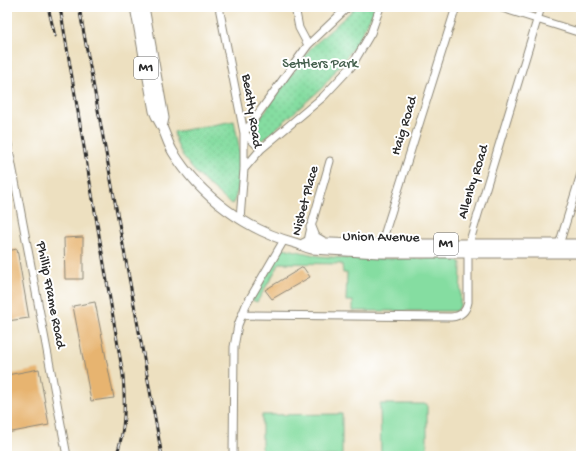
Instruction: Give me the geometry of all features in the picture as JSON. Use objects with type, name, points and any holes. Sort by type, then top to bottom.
[{"type":"main road","name":"Union Avenue","points":[[135,7],[154,111],[172,151],[192,179],[216,201],[252,226],[284,240],[305,245],[380,248],[557,248],[581,244]]},
{"type":"main road","name":"Union Avenue","points":[[144,7],[164,118],[162,126]]},
{"type":"main road","points":[[311,227],[315,237],[324,243]]},
{"type":"main road","name":"Union Avenue","points":[[305,245],[324,243],[380,248]]},
{"type":"main road","name":"Union Avenue","points":[[557,248],[581,253]]},
{"type":"street","name":"Beatty Road","points":[[219,7],[244,133],[244,169],[240,219]]},
{"type":"street","points":[[295,7],[299,28],[308,45]]},
{"type":"street","points":[[261,149],[244,133],[308,45],[348,7]]},
{"type":"street","points":[[244,169],[261,149],[323,97],[351,67],[371,33],[380,7]]},
{"type":"street","name":"Haig Road","points":[[380,248],[456,7]]},
{"type":"street","points":[[499,7],[581,33]]},
{"type":"street","name":"Allenby Road","points":[[242,315],[459,316],[466,309],[468,302],[469,248],[541,7]]},
{"type":"street","name":"Phillip Frame Road","points":[[7,139],[67,456]]},
{"type":"street","name":"Nisbet Place","points":[[305,245],[330,161]]},
{"type":"street","points":[[557,248],[581,174]]},
{"type":"street","points":[[233,456],[234,347],[236,334],[246,305],[284,240]]},
{"type":"green space","name":"Settlers Park","points":[[356,7],[376,7],[354,47],[322,88],[262,141],[251,131],[310,49]]},
{"type":"green space","points":[[234,121],[240,152],[240,175],[239,186],[233,204],[227,201],[211,187],[190,166],[180,150],[174,132]]},
{"type":"green space","points":[[283,248],[319,256],[354,259],[455,258],[461,263],[460,306],[456,311],[353,311],[353,301],[346,301],[347,273],[343,273],[342,264],[280,263],[257,302],[252,300]]},
{"type":"green space","points":[[380,404],[427,404],[427,456],[381,456]]},
{"type":"green space","points":[[342,414],[342,456],[262,456],[262,415]]},
{"type":"building","points":[[83,237],[83,279],[65,279],[64,238]]},
{"type":"building","points":[[17,249],[29,318],[7,321],[7,251]]},
{"type":"building","points":[[303,267],[310,277],[272,299],[265,290]]},
{"type":"building","points":[[95,302],[114,398],[91,401],[73,306]]},
{"type":"building","points":[[39,369],[49,425],[7,433],[7,375]]},
{"type":"railway","points":[[48,7],[55,36]]},
{"type":"railway","points":[[60,7],[123,375],[123,426],[122,436],[116,456]]},
{"type":"railway","points":[[79,7],[162,456]]}]
